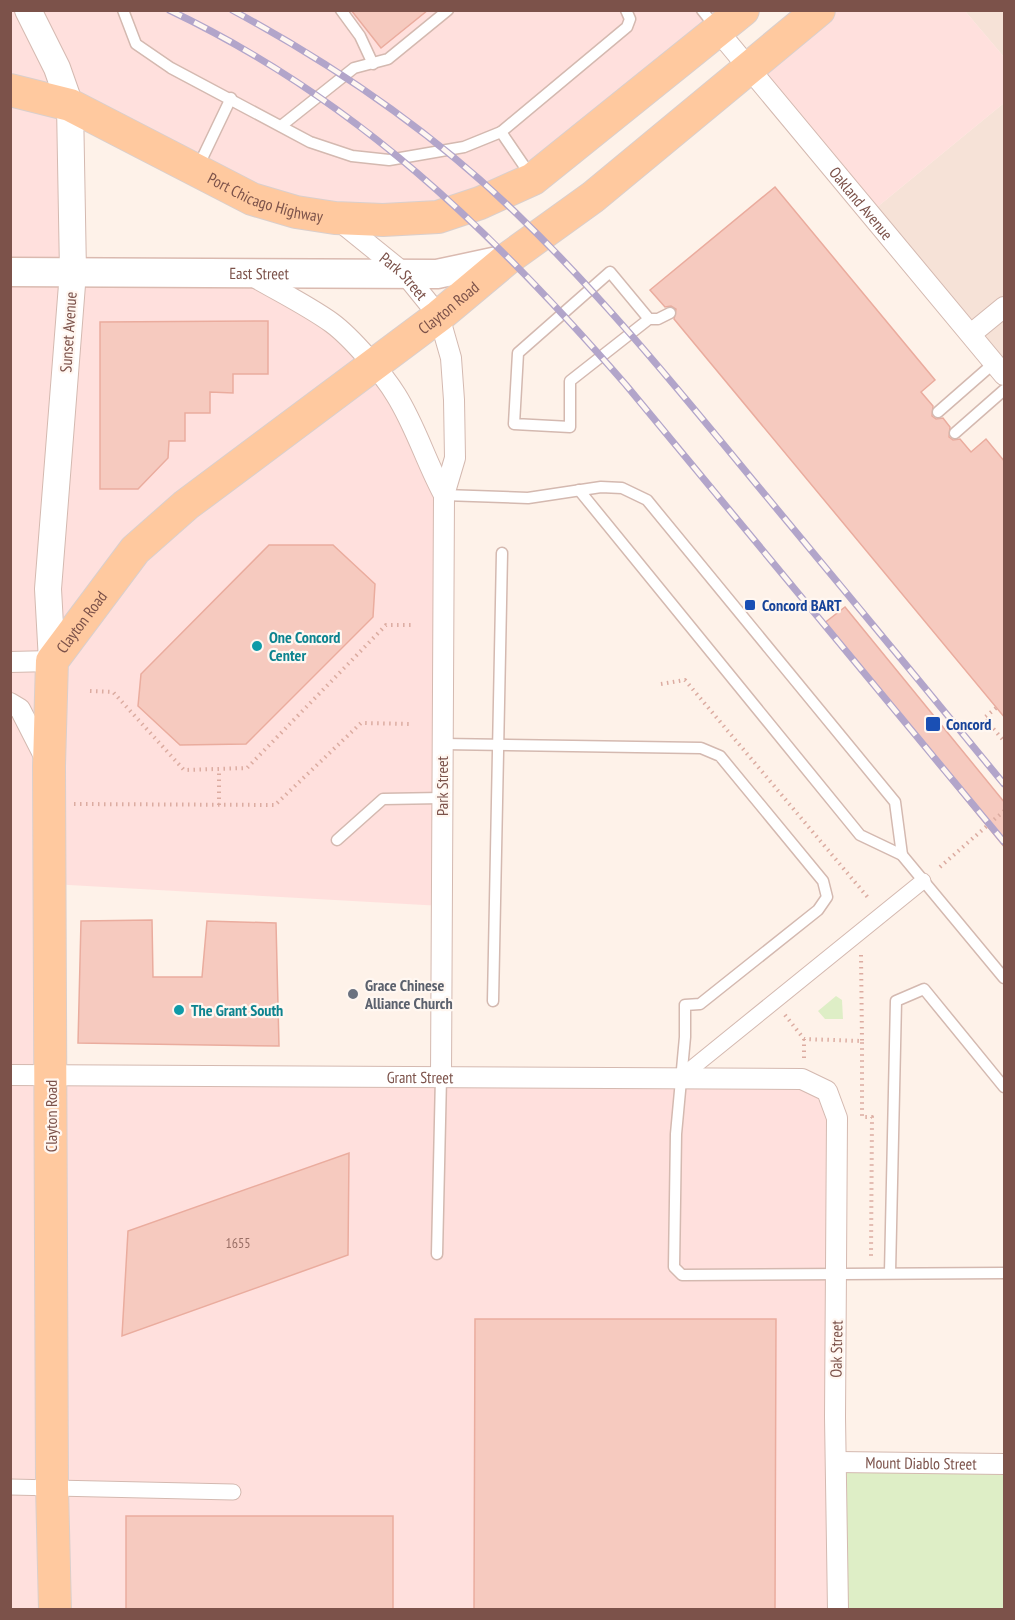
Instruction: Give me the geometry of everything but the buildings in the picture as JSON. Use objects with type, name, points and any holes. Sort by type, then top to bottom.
[{"type":"main road","points":[[533,179],[710,21],[743,10]]},
{"type":"main road","name":"Clayton Road","points":[[55,1610],[52,1487],[49,766],[52,661],[135,550],[186,505],[439,316],[507,258],[593,197],[819,10]]},
{"type":"main road","name":"Port Chicago Highway","points":[[10,90],[70,105],[252,199],[296,212],[335,218],[383,220],[438,217],[480,203],[533,179]]},
{"type":"main road","name":"East Street","points":[[10,272],[437,274],[507,258]]},
{"type":"street","name":"Sunset Avenue","points":[[28,10],[57,68],[70,105],[73,272],[48,589],[52,661]]},
{"type":"street","name":"Oakland Avenue","points":[[710,21],[999,369]]},
{"type":"street","name":"Park Street","points":[[335,218],[405,274],[439,316],[451,358],[455,458],[444,495],[441,1077]]},
{"type":"street","name":"Park Street","points":[[247,273],[333,324],[373,365],[396,394],[417,433],[425,459],[444,495]]},
{"type":"street","points":[[971,334],[1005,307]]},
{"type":"street","points":[[10,662],[52,661]]},
{"type":"street","points":[[10,702],[20,709],[49,766]]},
{"type":"street","points":[[681,1077],[923,881]]},
{"type":"street","name":"Grant Street","points":[[10,1075],[802,1079],[827,1091]]},
{"type":"street","name":"Oak Street","points":[[827,1091],[837,1118],[838,1610]]},
{"type":"street","name":"Mount Diablo Street","points":[[837,1462],[1005,1464]]},
{"type":"street","points":[[10,1487],[233,1492]]},
{"type":"lane","points":[[123,10],[136,44],[171,68],[310,142],[352,156],[389,160],[464,147],[501,132],[627,27],[630,19],[626,10]]},
{"type":"lane","points":[[341,10],[360,36],[374,64]]},
{"type":"lane","points":[[281,126],[354,68],[388,59],[448,10]]},
{"type":"lane","points":[[197,170],[231,98]]},
{"type":"lane","points":[[501,132],[533,179]]},
{"type":"lane","points":[[649,319],[610,272],[518,353],[514,424],[570,427],[570,381],[649,319],[658,319],[670,313]]},
{"type":"lane","points":[[938,412],[999,369]]},
{"type":"lane","points":[[955,433],[1005,390]]},
{"type":"lane","points":[[444,495],[528,498],[579,490],[622,488],[647,500],[895,802],[902,855]]},
{"type":"lane","points":[[579,490],[860,835],[902,855],[1005,978]]},
{"type":"lane","points":[[494,1001],[502,553]]},
{"type":"lane","points":[[442,744],[701,748],[712,751],[720,756],[823,881],[827,897],[818,910],[805,918],[700,1004],[685,1005],[685,1037],[676,1134],[674,1267],[682,1275],[838,1272],[1005,1273]]},
{"type":"lane","points":[[337,840],[383,799],[442,798]]},
{"type":"lane","points":[[890,1274],[896,1001],[924,989],[1005,1087]]},
{"type":"lane","points":[[437,1254],[441,1077]]},
{"type":"path","points":[[90,691],[113,692],[184,770],[247,768],[386,625],[411,625]]},
{"type":"path","points":[[661,684],[685,680],[864,891],[881,915]]},
{"type":"path","points":[[996,708],[984,718],[1005,741]]},
{"type":"path","points":[[50,804],[275,805],[361,723],[409,724]]},
{"type":"path","points":[[219,769],[219,805]]},
{"type":"path","points":[[940,867],[1005,811]]},
{"type":"path","points":[[860,932],[862,1041]]},
{"type":"path","points":[[804,1039],[804,1059]]},
{"type":"shaded area","points":[[11,11],[743,11],[480,203],[335,218],[71,105],[73,272],[247,273],[333,324],[373,365],[444,495],[442,906],[51,884],[51,1075],[681,1077],[827,1091],[839,1609],[11,1610]]},
{"type":"shaded area","points":[[819,11],[965,11],[1004,57],[1004,103],[870,213],[750,69]]},
{"type":"shaded area","points":[[965,11],[1004,11],[1004,57]]},
{"type":"shaded area","points":[[1004,103],[1004,375],[870,213]]},
{"type":"green space","points":[[836,996],[842,1000],[843,1019],[825,1019],[818,1011]]},
{"type":"green space","points":[[837,1462],[1004,1464],[1004,1609],[839,1609]]},
{"type":"railway","points":[[169,10],[237,45],[300,84],[360,127],[417,173],[525,274],[626,385],[1004,842]]},
{"type":"railway","points":[[232,10],[309,54],[418,129],[487,186],[551,248],[671,381],[1004,784]]},
{"type":"place","name":"Concord BART","points":[[750,605]]},
{"type":"place","name":"One Concord Center","points":[[257,646]]},
{"type":"place","name":"Concord","points":[[933,724]]},
{"type":"place","name":"Grace Chinese Alliance Church","points":[[353,994]]},
{"type":"place","name":"The Grant South","points":[[179,1010]]}]
